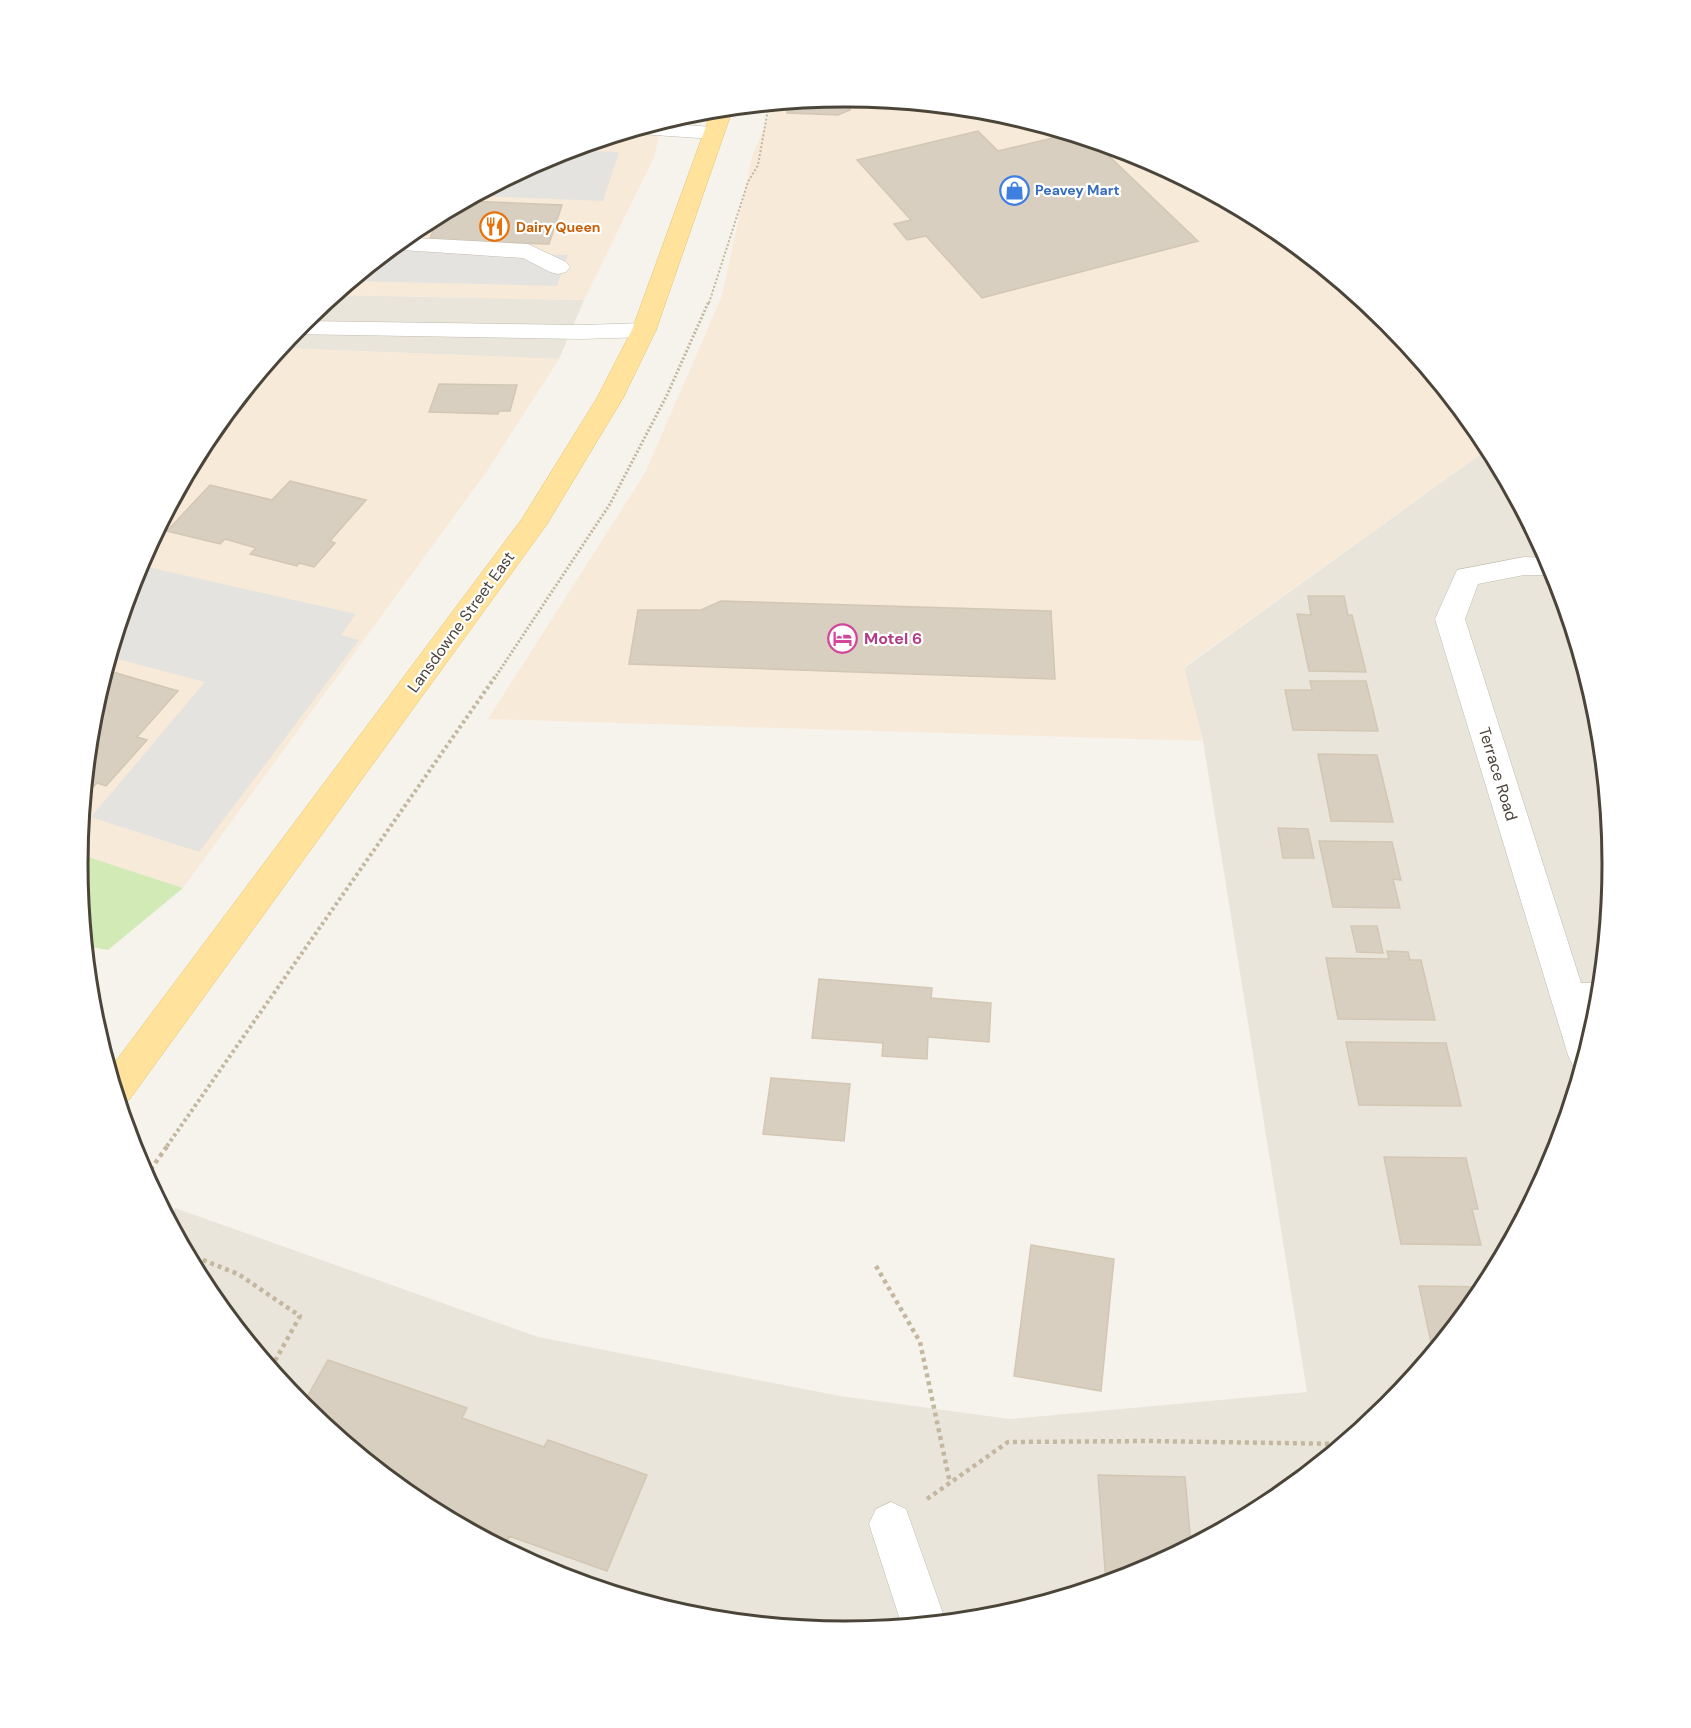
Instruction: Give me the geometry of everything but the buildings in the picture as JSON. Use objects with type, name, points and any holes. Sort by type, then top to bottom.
[{"type":"main road","name":"Lansdowne Street East","points":[[121,1082],[533,524],[610,398],[644,330],[718,121]]},
{"type":"street","points":[[692,123],[718,121]]},
{"type":"street","points":[[411,245],[528,251],[558,267]]},
{"type":"street","points":[[311,328],[582,332],[644,330]]},
{"type":"street","name":"Terrace Road","points":[[1542,567],[1524,566],[1467,577],[1450,619],[1584,997],[1585,1025]]},
{"type":"street","points":[[891,1524],[922,1617]]},
{"type":"path","points":[[152,1167],[503,666],[610,504],[667,395],[705,314],[748,182],[758,165],[768,111]]},
{"type":"path","points":[[200,1259],[238,1274],[300,1316],[275,1361]]},
{"type":"path","points":[[876,1266],[920,1342],[950,1483]]},
{"type":"path","points":[[891,1524],[1008,1442],[1332,1444]]},
{"type":"shaded area","points":[[846,107],[944,113],[993,122],[1089,147],[1135,165],[1224,208],[1306,263],[1345,295],[1415,365],[1446,403],[1481,453],[1184,667],[1203,741],[488,719],[645,473],[722,296],[753,153],[771,111]]},
{"type":"shaded area","points":[[659,131],[655,155],[584,300],[346,295],[385,263],[467,208],[556,165],[602,147]]},
{"type":"shaded area","points":[[592,151],[619,152],[603,201],[489,197]]},
{"type":"shaded area","points":[[412,244],[409,251],[568,255],[557,286],[363,281]]},
{"type":"shaded area","points":[[346,295],[584,300],[559,359],[292,348]]},
{"type":"shaded area","points":[[292,348],[559,359],[487,471],[183,888],[88,857],[90,814],[103,716],[114,668],[129,621],[146,574],[167,529],[216,443],[245,403]]},
{"type":"shaded area","points":[[1481,453],[1524,529],[1545,574],[1562,621],[1577,668],[1588,716],[1601,814],[1601,914],[1588,1012],[1577,1060],[1545,1154],[1501,1243],[1475,1285],[1446,1325],[1381,1399],[1306,1465],[1224,1520],[1180,1543],[1089,1581],[1041,1595],[944,1615],[846,1621],[796,1619],[747,1615],[650,1595],[602,1581],[511,1543],[467,1520],[385,1465],[346,1433],[276,1363],[216,1285],[173,1210],[175,1208],[538,1337],[840,1396],[1010,1419],[1307,1392],[1203,741],[1184,668]]},
{"type":"shaded area","points":[[149,567],[356,614],[341,635],[359,640],[199,852],[91,817],[205,682],[117,659]]},
{"type":"green space","points":[[88,857],[183,888],[108,950],[93,947]]},
{"type":"place","name":"Peavey Mart","points":[[1014,190]]},
{"type":"place","name":"Dairy Queen","points":[[495,227]]},
{"type":"place","name":"Motel 6","points":[[843,638]]}]
